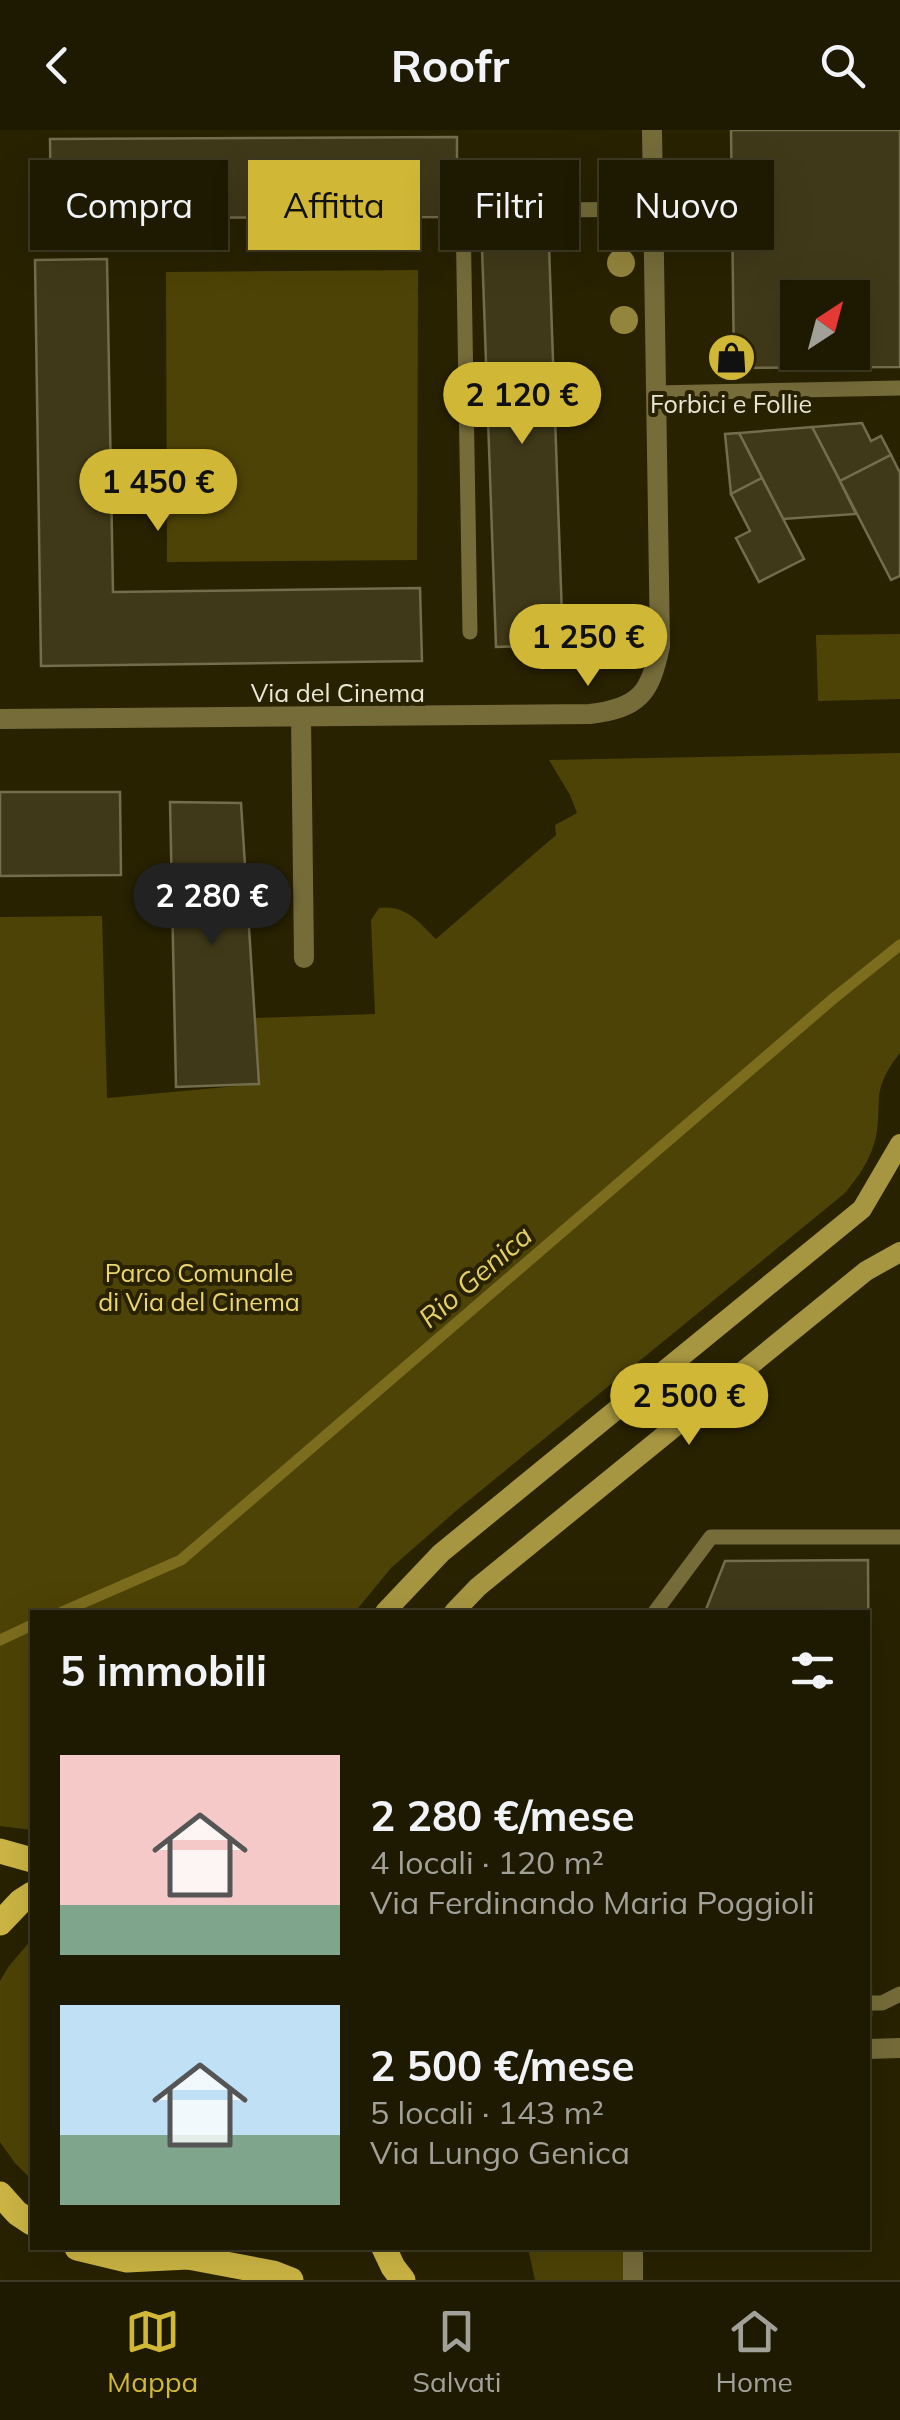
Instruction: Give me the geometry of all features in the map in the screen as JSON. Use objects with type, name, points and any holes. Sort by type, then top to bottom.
[{"type":"main road","points":[[0,1851],[30,1859]]},
{"type":"main road","points":[[0,1923],[30,1895]]},
{"type":"main road","points":[[0,2194],[17,2214],[30,2222]]},
{"type":"main road","points":[[85,2250],[127,2260],[188,2257],[292,2280]]},
{"type":"main road","points":[[188,2257],[209,2250]]},
{"type":"main road","points":[[385,2250],[403,2280]]},
{"type":"street","name":"Via del Cinema","points":[[652,130],[653,160]]},
{"type":"street","name":"Via del Cinema","points":[[0,719],[590,714],[619,710],[641,695],[654,673],[660,646],[654,250]]},
{"type":"street","points":[[301,717],[304,958]]},
{"type":"street","points":[[387,1610],[440,1553],[862,1209],[900,1144]]},
{"type":"street","points":[[456,1610],[478,1587],[866,1271],[900,1252]]},
{"type":"street","points":[[870,2048],[900,2048]]},
{"type":"street","points":[[632,2250],[633,2280]]},
{"type":"lane","points":[[470,632],[464,212],[599,210]]},
{"type":"lane","points":[[656,393],[900,388]]},
{"type":"lane","points":[[660,1609],[712,1537],[900,1537]]},
{"type":"lane","points":[[870,2003],[882,2003],[900,1994]]},
{"type":"green space","points":[[418,270],[417,560],[167,562],[166,272]]},
{"type":"green space","points":[[900,634],[900,699],[818,701],[816,635]]},
{"type":"green space","name":"Parco Comunale di Via del Cinema","points":[[900,753],[900,1053],[882,1084],[872,1151],[845,1193],[457,1510],[391,1568],[357,1610],[30,1610],[30,1830],[0,1826],[0,917],[102,916],[107,1098],[258,1084],[255,1018],[375,1014],[371,920],[379,908],[404,912],[436,939],[556,835],[555,825],[577,813],[549,760]]},
{"type":"green space","points":[[30,1941],[30,2178],[0,2142],[0,1981]]},
{"type":"green space","points":[[528,2250],[626,2250],[625,2280],[535,2280]]},
{"type":"building","points":[[731,130],[900,130],[900,367],[870,367],[870,280],[780,280],[780,368],[734,368],[733,250],[774,250],[774,160],[731,160]]},
{"type":"building","points":[[457,137],[457,160],[440,160],[440,217],[420,217],[420,160],[248,160],[248,218],[228,218],[228,160],[50,160],[50,139]]},
{"type":"building","points":[[482,250],[549,250],[563,645],[496,647]]},
{"type":"building","points":[[107,259],[113,592],[420,588],[422,661],[41,666],[35,260]]},
{"type":"building","points":[[862,423],[871,441],[881,436],[891,455],[840,481],[812,427]]},
{"type":"building","points":[[812,427],[856,514],[783,519],[739,433]]},
{"type":"building","points":[[739,433],[762,478],[731,494],[725,434]]},
{"type":"building","points":[[891,455],[900,473],[900,576],[891,580],[840,481]]},
{"type":"building","points":[[762,478],[804,559],[759,582],[736,538],[750,531],[731,494]]},
{"type":"building","points":[[0,792],[120,792],[121,875],[0,876]]},
{"type":"building","points":[[170,802],[241,803],[259,1084],[176,1087]]},
{"type":"building","points":[[868,1560],[868,1610],[706,1610],[725,1561]]},
{"type":"building","points":[[870,1863],[871,2015],[870,2015]]},
{"type":"waterway","name":"Rio Genica","points":[[67,1610],[181,1560],[900,945]]},
{"type":"waterway","name":"Rio Genica","points":[[0,1640],[30,1626]]},
{"type":"place","name":"Forbici e Follie","points":[[731,357]]}]
